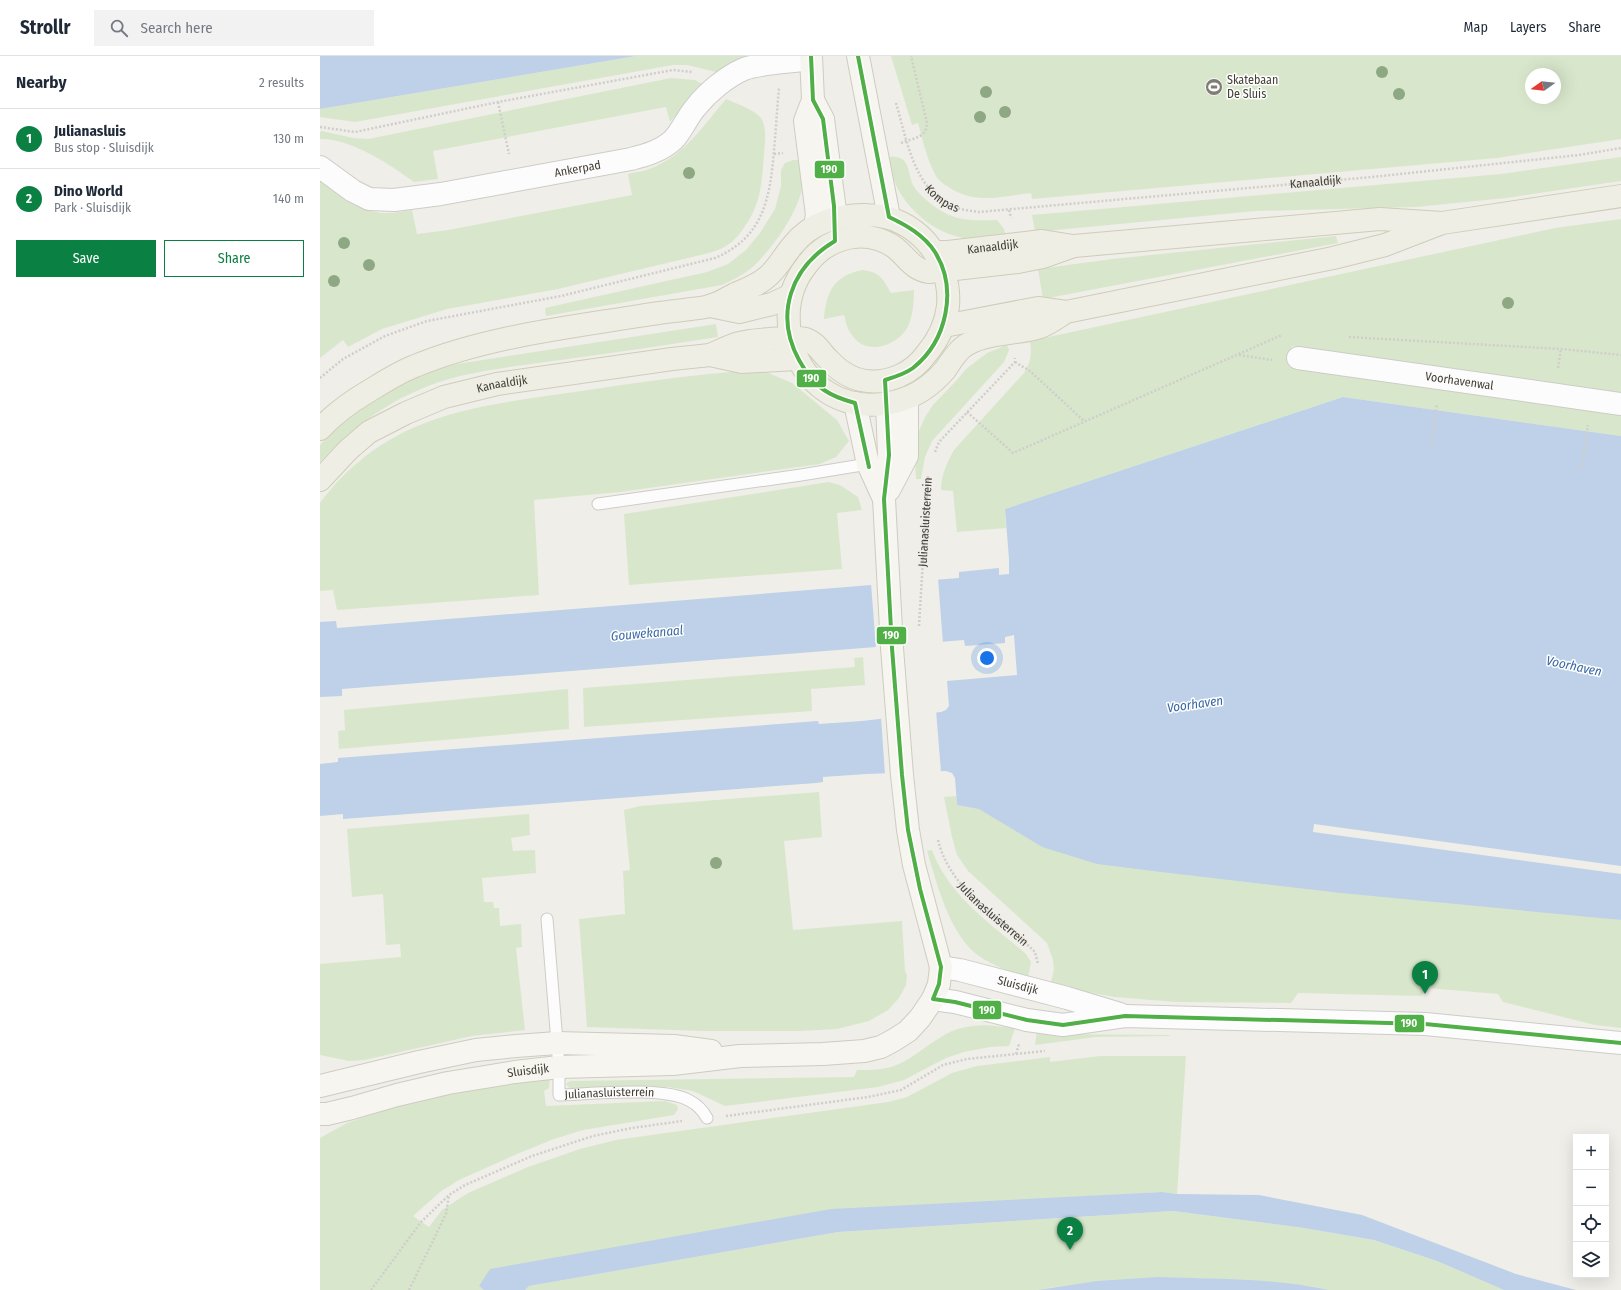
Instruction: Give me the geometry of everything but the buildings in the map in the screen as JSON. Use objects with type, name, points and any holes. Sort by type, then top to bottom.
[{"type":"main road","points":[[858,56],[889,217]]},
{"type":"main road","points":[[811,58],[813,100],[805,121],[816,215],[815,226]]},
{"type":"main road","points":[[813,100],[823,119],[836,218],[835,241]]},
{"type":"main road","name":"Kanaaldijk","points":[[940,262],[1030,259],[1043,257],[1074,246],[1380,219],[1442,223],[1621,196]]},
{"type":"main road","points":[[320,429],[326,422],[356,399],[413,366],[437,357],[495,340],[710,306],[760,283],[778,267],[795,242],[815,226],[836,218],[854,215],[889,217],[903,223],[919,234],[940,262],[947,291],[948,306],[944,326],[934,345],[914,368],[899,376],[885,380],[865,382],[852,378],[840,371],[827,359],[818,347],[807,339],[791,337]]},
{"type":"main road","name":"Kanaaldijk","points":[[897,400],[921,391],[934,380],[961,348],[984,338],[1040,327],[1066,312],[1333,258],[1385,245],[1442,223]]},
{"type":"main road","points":[[897,400],[872,404],[855,403],[835,397],[806,374],[797,359],[793,348],[788,320],[790,296],[796,280],[814,255],[835,241],[853,237],[869,236],[886,242],[899,251],[913,266],[923,272],[940,262]]},
{"type":"main road","points":[[710,306],[739,312],[772,304],[790,296]]},
{"type":"main road","name":"Kanaaldijk","points":[[944,326],[1038,308],[1066,312]]},
{"type":"main road","name":"Kanaaldijk","points":[[320,480],[348,450],[369,432],[406,413],[444,397],[497,384],[710,355],[740,343],[791,337]]},
{"type":"main road","name":"Kanaaldijk","points":[[710,355],[742,362],[797,359]]},
{"type":"main road","points":[[885,380],[897,400],[884,499],[892,648],[902,775],[908,830],[914,865],[941,967]]},
{"type":"main road","points":[[855,403],[868,464],[884,499]]},
{"type":"main road","name":"Sluisdijk","points":[[320,1114],[346,1110],[397,1095],[448,1083],[515,1072],[559,1067],[673,1064],[740,1056],[823,1054],[864,1051],[881,1047],[908,1031],[933,999],[939,984],[941,967]]},
{"type":"main road","name":"Sluisdijk","points":[[320,1086],[476,1050],[557,1043],[674,1046],[740,1056]]},
{"type":"street","name":"Ankerpad","points":[[320,167],[353,191],[369,199],[394,200],[441,194],[645,156],[673,140],[696,108],[712,91],[745,69],[811,58]]},
{"type":"street","name":"Voorhavenwal","points":[[1298,358],[1621,404]]},
{"type":"street","name":"Sluisdijk","points":[[941,967],[960,970],[1067,998],[1125,1016]]},
{"type":"street","name":"Sluisdijk","points":[[933,999],[955,1002],[1027,1020],[1063,1025],[1125,1016],[1425,1024],[1621,1043]]},
{"type":"lane","points":[[598,504],[868,464]]},
{"type":"lane","name":"Julianasluisterrein","points":[[547,919],[559,1067],[559,1096],[650,1092],[690,1100],[702,1109],[707,1118]]},
{"type":"path","name":"Kompas","points":[[911,56],[927,123],[927,130],[924,134],[906,141],[917,171],[927,185],[939,197],[957,208],[979,212],[1010,210]]},
{"type":"path","points":[[320,378],[343,359],[384,336],[427,321],[561,296],[715,258],[729,252],[745,239],[764,210],[771,183],[781,63]]},
{"type":"path","points":[[320,127],[355,132],[498,102],[673,70],[690,71],[723,83]]},
{"type":"path","points":[[498,102],[514,180]]},
{"type":"path","name":"Kanaaldijk","points":[[1010,210],[1483,166],[1579,155],[1621,148]]},
{"type":"path","points":[[1558,372],[1561,349]]},
{"type":"path","points":[[1239,354],[1289,363],[1298,358]]},
{"type":"path","points":[[1015,362],[1030,371],[1084,421]]},
{"type":"path","points":[[1431,447],[1437,400]]},
{"type":"path","points":[[933,455],[939,442],[967,412]]},
{"type":"path","points":[[1582,466],[1589,421]]},
{"type":"path","name":"Julianasluisterrein","points":[[919,632],[929,469]]},
{"type":"path","name":"Julianasluisterrein","points":[[937,835],[941,851],[961,885],[1035,952],[1038,960],[1035,990]]},
{"type":"path","points":[[1027,1020],[1016,1054],[1050,1050]]},
{"type":"path","points":[[408,1290],[446,1214],[449,1195]]},
{"type":"path","points":[[371,1290],[421,1222]]},
{"type":"green space","points":[[636,56],[754,56],[731,64],[716,72],[687,65],[673,65],[355,122],[320,117],[320,109]]},
{"type":"green space","points":[[891,56],[1621,56],[1621,139],[1497,158],[1032,199],[1031,193],[980,198],[960,193],[948,187],[939,180],[928,157],[918,123],[912,125]]},
{"type":"green space","points":[[671,78],[695,80],[702,84],[670,122],[666,107],[433,151],[438,179],[414,182],[394,168],[357,148],[332,140],[320,139],[320,132],[322,131],[353,138],[368,139]]},
{"type":"green space","points":[[726,99],[758,115],[763,122],[765,130],[760,193],[754,211],[749,220],[729,244],[709,253],[558,289],[447,309],[382,329],[348,347],[343,340],[320,358],[320,178],[352,204],[367,210],[380,213],[392,213],[412,210],[417,234],[448,230],[632,195],[628,174],[647,170],[672,157],[692,139]]},
{"type":"green space","points":[[888,157],[900,158],[904,161],[914,187],[923,197],[938,209],[953,217],[961,219],[997,220],[1004,229],[1006,236],[968,239],[943,231],[924,220],[902,196],[894,180]]},
{"type":"green space","points":[[1621,157],[1621,181],[1506,198],[1416,207],[1256,211],[1035,232],[1032,215],[1501,174]]},
{"type":"green space","points":[[798,160],[803,176],[802,189],[798,202],[785,228],[767,252],[758,262],[743,274],[722,285],[546,316],[545,308],[707,272],[728,264],[746,250],[760,233],[775,209],[781,186],[781,170],[785,163]]},
{"type":"green space","points":[[1621,219],[1621,393],[1292,346],[1289,367],[1621,415],[1621,436],[1343,397],[1005,509],[1006,528],[957,532],[953,491],[941,490],[945,469],[954,450],[1024,373],[1030,357],[1030,341],[1555,228]]},
{"type":"green space","points":[[1336,236],[1338,243],[1043,299],[1038,269],[1112,259]]},
{"type":"green space","points":[[863,270],[877,274],[886,284],[891,293],[914,290],[913,307],[909,324],[905,332],[891,343],[882,346],[866,346],[858,342],[849,330],[844,315],[824,319],[827,301],[833,286],[845,276],[853,272]]},
{"type":"green space","points":[[716,324],[718,337],[500,368],[460,376],[440,382],[402,398],[366,420],[334,447],[320,462],[320,445],[342,423],[382,395],[410,380],[428,373],[457,364]]},
{"type":"green space","points":[[1007,345],[1009,350],[1004,362],[932,441],[925,457],[921,479],[916,479],[914,443],[925,417],[933,405],[966,369],[987,353]]},
{"type":"green space","points":[[743,371],[764,371],[792,383],[837,420],[849,441],[836,457],[820,464],[620,492],[534,500],[539,595],[337,610],[333,590],[320,591],[320,503],[347,473],[375,449],[405,432],[437,418],[506,402],[662,380]]},
{"type":"green space","points":[[829,482],[840,485],[858,497],[862,510],[837,513],[842,569],[629,585],[624,514]]},
{"type":"green space","points":[[863,657],[865,685],[811,689],[812,711],[584,727],[583,688],[855,667],[854,658]]},
{"type":"green space","points":[[568,689],[569,729],[339,749],[338,731],[345,730],[344,710]]},
{"type":"green space","points":[[819,792],[822,837],[784,841],[793,930],[902,921],[905,971],[907,975],[906,985],[899,998],[888,1010],[869,1021],[837,1029],[799,1031],[701,1031],[587,1027],[579,919],[625,914],[623,871],[630,870],[624,810],[640,806]]},
{"type":"green space","points":[[956,796],[957,805],[979,808],[1042,847],[1621,920],[1621,1028],[1595,1025],[1503,1002],[1498,994],[1427,988],[1421,996],[1298,993],[1291,1003],[1176,1002],[1114,997],[1050,985],[1054,970],[1053,960],[1047,943],[968,871],[957,855],[944,797]]},
{"type":"green space","points":[[529,814],[530,835],[511,838],[513,851],[535,850],[536,873],[482,878],[484,902],[493,902],[494,908],[499,908],[500,926],[521,924],[522,947],[516,948],[525,1030],[472,1036],[364,1060],[349,1061],[320,1055],[320,964],[401,957],[400,944],[386,945],[383,894],[352,897],[347,829]]},
{"type":"green space","points":[[932,850],[939,866],[960,895],[985,920],[1026,954],[1031,962],[1028,978],[987,961],[975,953],[966,943],[951,919],[939,891],[927,851]]},
{"type":"green space","points":[[985,1025],[1015,1028],[1009,1046],[990,1047],[964,1052],[946,1058],[904,1080],[878,1087],[725,1106],[693,1091],[668,1087],[625,1086],[571,1090],[566,1084],[570,1081],[854,1077],[857,1070],[883,1069],[911,1058],[951,1031]]},
{"type":"green space","points":[[1037,1031],[1061,1034],[1170,1036],[1096,1037],[1035,1045]]},
{"type":"green space","points":[[1100,1056],[1186,1056],[1177,1194],[1161,1192],[1038,1199],[479,1286],[484,1290],[320,1290],[320,1138],[347,1123],[417,1099],[550,1076],[549,1088],[544,1091],[546,1106],[665,1101],[677,1105],[678,1109],[674,1115],[583,1130],[554,1139],[459,1180],[440,1192],[413,1216],[429,1227],[442,1210],[468,1193],[528,1167],[580,1149],[616,1140],[888,1102],[907,1097],[952,1073],[977,1066],[1050,1057],[1050,1062]]},
{"type":"green space","points":[[1173,1211],[1304,1228],[1374,1240],[1437,1261],[1504,1290],[1330,1290],[1305,1286],[1206,1278],[1150,1278],[1093,1282],[1037,1290],[525,1290],[529,1286],[838,1232]]},
{"type":"water","points":[[320,56],[636,56],[320,109]]},
{"type":"water","points":[[1343,397],[1621,436],[1621,920],[1341,893],[1097,864],[1042,847],[979,809],[957,805],[955,778],[952,773],[946,771],[823,777],[823,782],[816,783],[343,819],[343,814],[320,816],[320,764],[338,762],[338,758],[818,721],[819,724],[862,721],[941,712],[946,710],[949,706],[947,681],[1017,675],[1014,635],[1005,637],[1005,643],[965,646],[964,640],[342,689],[342,696],[320,697],[320,622],[336,621],[337,628],[959,578],[959,572],[999,568],[999,575],[1009,574],[1005,509]]},
{"type":"water","points":[[1162,1192],[1177,1194],[1259,1195],[1362,1215],[1516,1274],[1576,1290],[1504,1290],[1437,1261],[1374,1240],[1304,1228],[1173,1211],[838,1232],[529,1286],[525,1290],[484,1290],[479,1286],[490,1269],[831,1209]]},
{"type":"water","points":[[1158,1277],[1266,1281],[1330,1290],[1037,1290],[1097,1281]]},
{"type":"pier","points":[[938,578],[943,644],[876,649],[871,583]]},
{"type":"pier","points":[[936,710],[941,772],[885,775],[881,717]]},
{"type":"pier","points":[[1314,824],[1621,866],[1621,874],[1313,832]]},
{"type":"transit line","name":"190","points":[[811,56],[813,100],[823,119],[834,206],[835,241],[807,264],[798,278],[791,293],[788,309],[788,326],[792,343],[799,360],[813,380],[832,395],[855,403],[869,467]]},
{"type":"transit line","name":"190","points":[[858,56],[889,217],[902,223],[926,240],[935,252],[942,266],[946,282],[947,298],[945,314],[941,329],[934,344],[925,357],[913,368],[903,374],[885,380],[889,455],[884,499],[892,648],[908,830],[920,889],[941,967],[939,984],[933,999],[955,1002],[1027,1020],[1063,1025],[1125,1016],[1425,1024],[1621,1043]]},
{"type":"place","name":"Skatebaan De Sluis","points":[[1214,87]]},
{"type":"place","name":"Julianasluis","points":[[1425,994]]},
{"type":"place","name":"Dino World","points":[[1070,1250]]},
{"type":"water label","name":"Gouwekanaal","points":[[647,633]]},
{"type":"water label","name":"Voorhaven","points":[[1574,666]]},
{"type":"water label","name":"Voorhaven","points":[[1195,704]]}]
